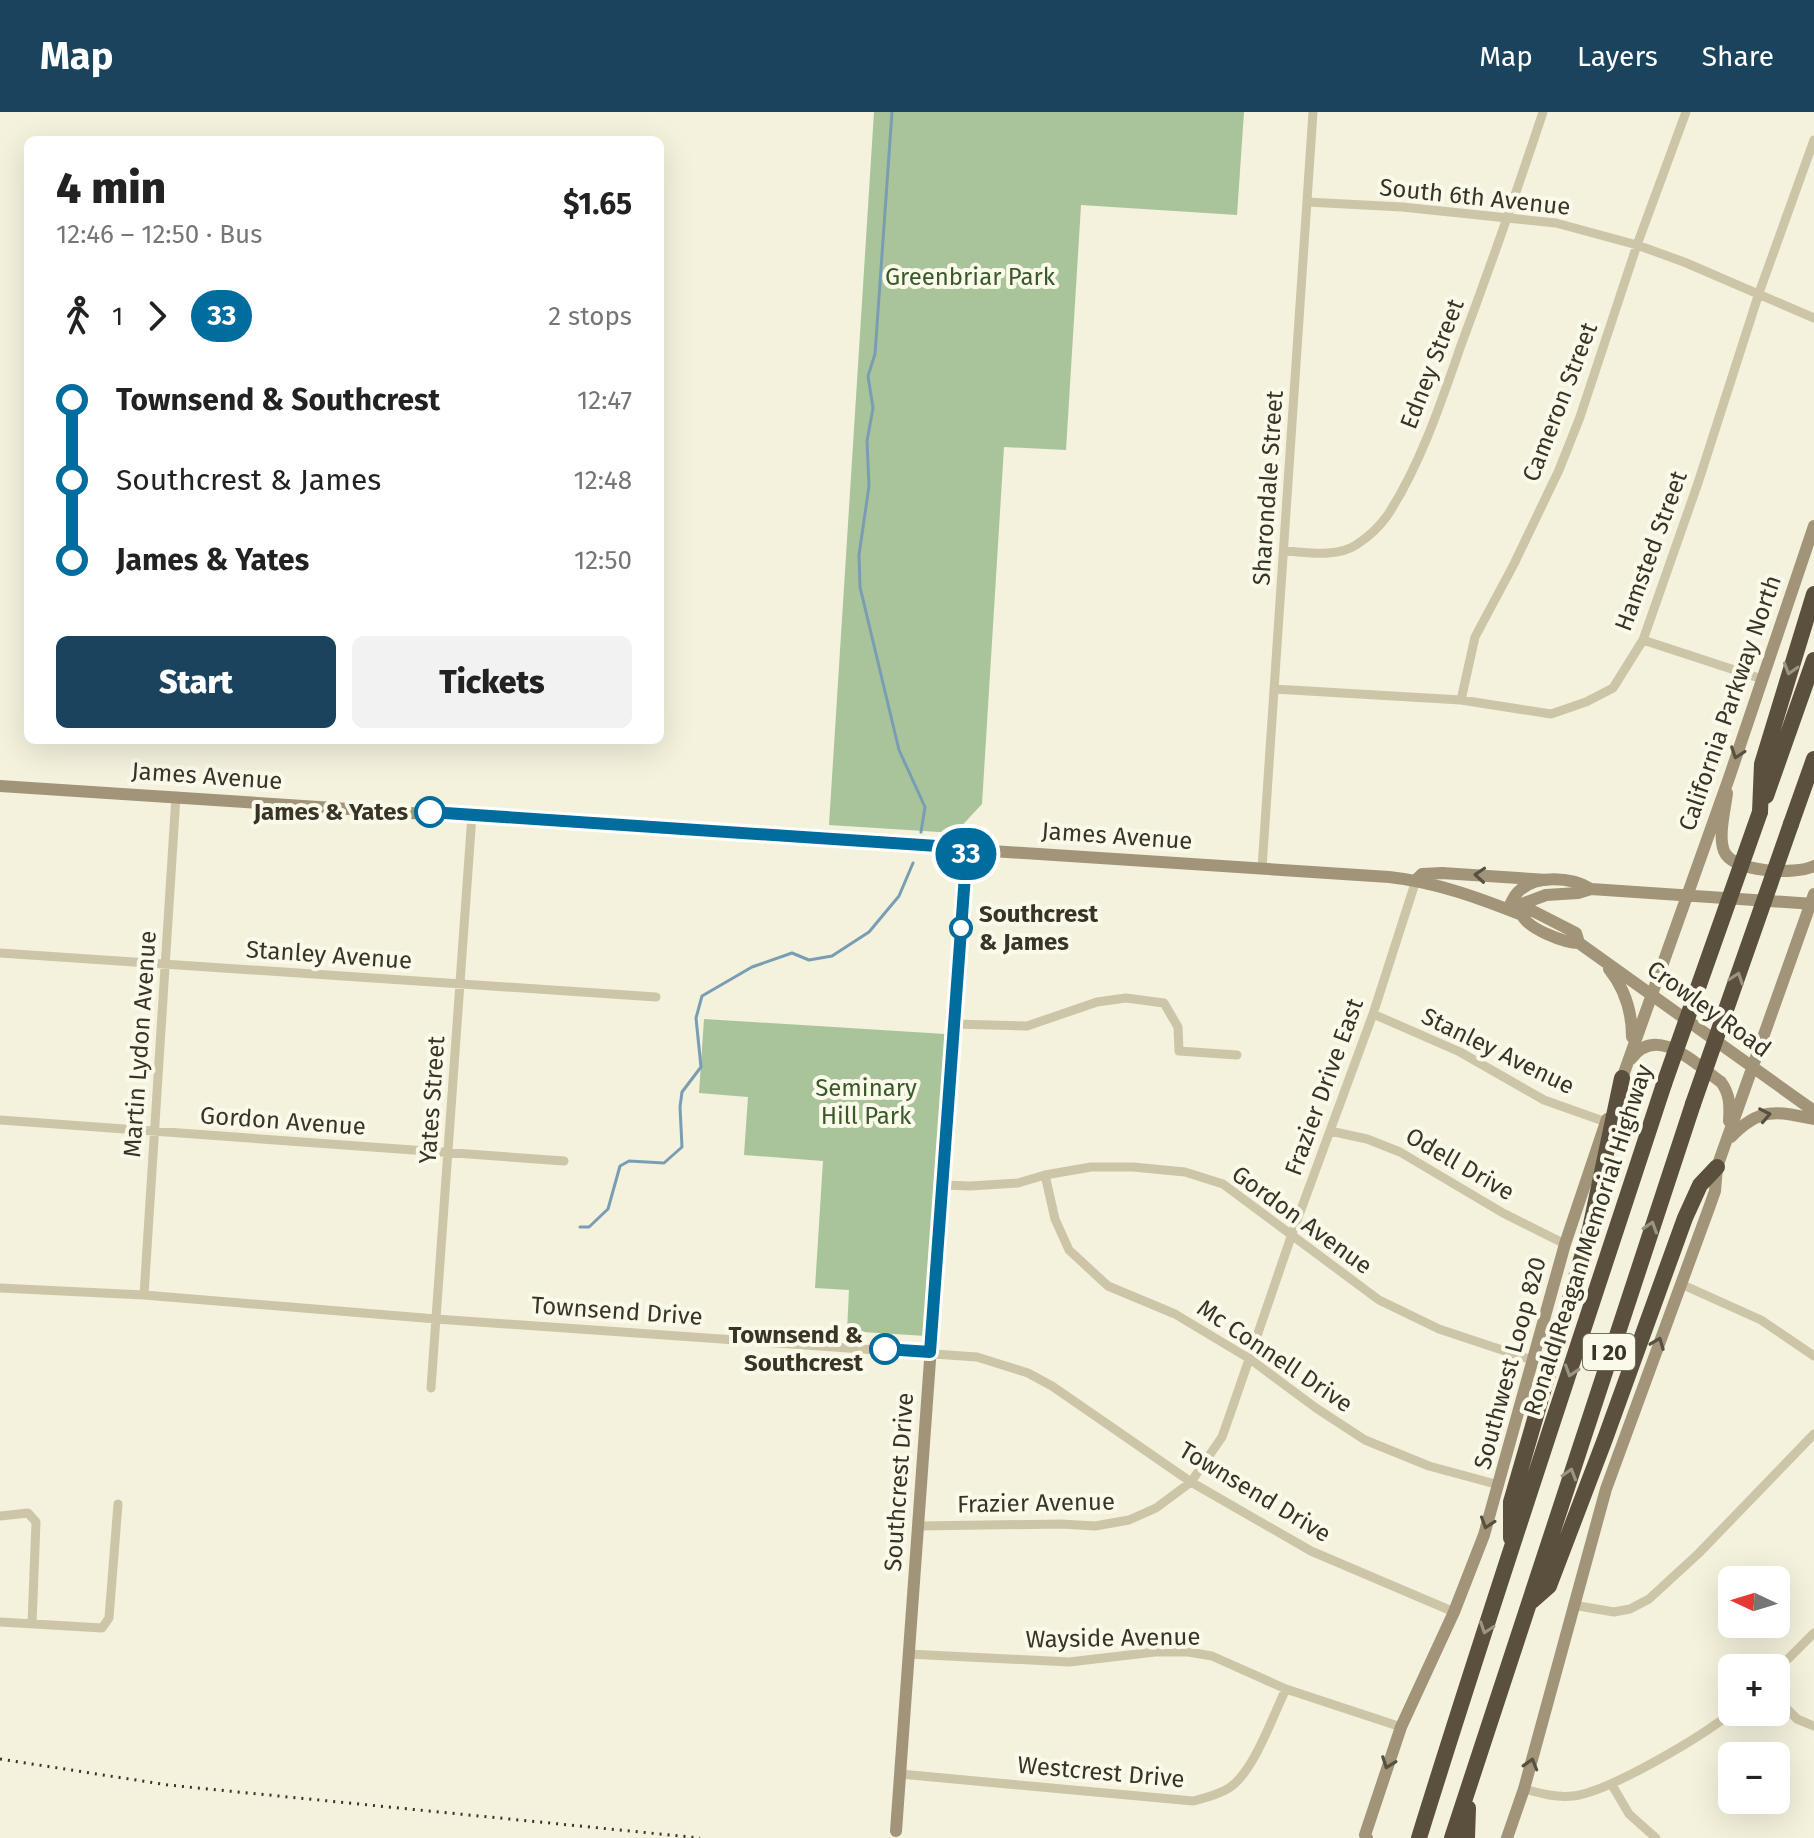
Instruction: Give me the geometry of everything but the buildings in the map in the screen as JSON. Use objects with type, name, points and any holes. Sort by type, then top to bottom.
[{"type":"highway","points":[[1760,812],[1762,764],[1814,594]]},
{"type":"highway","name":"Ronald Reagan Memorial Highway","points":[[1418,1837],[1664,1084],[1814,660]]},
{"type":"highway","name":"I 20","points":[[1461,1835],[1468,1792],[1582,1435],[1693,1104],[1814,759]]},
{"type":"highway","points":[[1511,1554],[1511,1502],[1590,1229],[1624,1075]]},
{"type":"highway","points":[[1531,1602],[1549,1586],[1676,1240],[1700,1185],[1717,1167]]},
{"type":"main road","name":"California Parkway North","points":[[1687,894],[1814,526]]},
{"type":"main road","points":[[1729,778],[1722,841],[1728,858],[1741,866],[1761,869],[1798,871],[1814,866]]},
{"type":"main road","name":"James Avenue","points":[[0,786],[1416,880],[1508,909]]},
{"type":"main road","name":"Southcrest Drive","points":[[896,1831],[967,848]]},
{"type":"main road","points":[[1416,880],[1422,874],[1442,873],[1580,882],[1591,889]]},
{"type":"main road","points":[[1508,909],[1522,889],[1547,880]]},
{"type":"main road","points":[[1507,1838],[1524,1789],[1606,1489],[1715,1191],[1717,1167],[1813,900],[1591,889],[1546,895],[1508,909]]},
{"type":"main road","name":"Southwest Loop 820","points":[[1367,1838],[1365,1835],[1379,1786],[1401,1727],[1454,1612],[1499,1485],[1565,1244],[1687,894]]},
{"type":"main road","name":"Crowley Road","points":[[1508,909],[1522,915],[1525,922],[1567,943],[1579,943],[1814,1111]]},
{"type":"main road","points":[[1599,957],[1615,976],[1628,1005],[1632,1019],[1632,1051]]},
{"type":"main road","points":[[1624,1075],[1632,1057],[1645,1045],[1662,1043],[1674,1048],[1726,1088],[1730,1102],[1728,1137]]},
{"type":"main road","points":[[1728,1137],[1758,1116],[1780,1112],[1814,1119]]},
{"type":"street","name":"Sharondale Street","points":[[1262,868],[1313,112]]},
{"type":"street","name":"Edney Street","points":[[1284,551],[1346,550],[1378,528],[1388,515],[1410,474],[1444,394],[1543,112]]},
{"type":"street","name":"Cameron Street","points":[[1461,700],[1475,637],[1559,470],[1686,112]]},
{"type":"street","name":"Hamsted Street","points":[[1274,689],[1461,700],[1551,714],[1566,711],[1613,688],[1643,640],[1759,293],[1814,140]]},
{"type":"street","name":"South 6th Avenue","points":[[1307,202],[1509,216],[1556,223],[1637,245],[1814,318]]},
{"type":"street","points":[[1643,640],[1762,679]]},
{"type":"street","name":"Martin Lydon Avenue","points":[[144,1295],[176,796]]},
{"type":"street","name":"Yates Street","points":[[431,1388],[472,815]]},
{"type":"street","name":"Frazier Drive East","points":[[1191,1482],[1222,1437],[1373,1014],[1416,880]]},
{"type":"street","name":"Stanley Avenue","points":[[0,953],[656,997]]},
{"type":"street","points":[[954,1024],[1027,1026],[1097,1002],[1126,998],[1164,1003],[1178,1027],[1179,1051],[1237,1055]]},
{"type":"street","name":"Stanley Avenue","points":[[1373,1014],[1460,1052],[1544,1100],[1606,1122]]},
{"type":"street","name":"Gordon Avenue","points":[[0,1120],[564,1161]]},
{"type":"street","name":"Odell Drive","points":[[1330,1131],[1367,1139],[1400,1152],[1503,1213],[1565,1244]]},
{"type":"street","name":"Gordon Avenue","points":[[942,1185],[1018,1183],[1091,1167],[1185,1172],[1223,1184],[1379,1300],[1410,1317],[1532,1360]]},
{"type":"street","name":"Mc Connell Drive","points":[[1045,1175],[1059,1229],[1069,1250],[1108,1286],[1175,1314],[1250,1359],[1365,1440],[1429,1466],[1499,1485]]},
{"type":"street","points":[[1681,1284],[1761,1320],[1814,1356]]},
{"type":"street","name":"Townsend Drive","points":[[0,1288],[144,1295],[977,1357],[1028,1373],[1052,1386],[1191,1482],[1311,1551],[1454,1612]]},
{"type":"street","points":[[1573,1605],[1614,1612],[1630,1609],[1649,1599],[1699,1553],[1814,1434]]},
{"type":"street","name":"Frazier Avenue","points":[[918,1526],[1095,1526],[1129,1520],[1156,1508],[1191,1482]]},
{"type":"street","points":[[0,1622],[102,1628],[109,1618],[118,1504]]},
{"type":"street","points":[[0,1516],[28,1513],[36,1522],[32,1624]]},
{"type":"street","points":[[1790,1657],[1814,1633]]},
{"type":"street","name":"Wayside Avenue","points":[[908,1654],[1069,1662],[1155,1652],[1188,1652],[1212,1656],[1286,1689],[1401,1727]]},
{"type":"street","name":"Westcrest Drive","points":[[900,1774],[1193,1801],[1232,1787],[1245,1772],[1286,1689]]},
{"type":"street","points":[[1790,1712],[1797,1719],[1814,1726]]},
{"type":"street","points":[[1524,1789],[1572,1797],[1612,1785],[1718,1721]]},
{"type":"street","points":[[1612,1785],[1629,1814],[1656,1838]]},
{"type":"green space","name":"Greenbriar Park","points":[[874,112],[1244,112],[1237,215],[1081,205],[1066,450],[1004,447],[982,804],[955,833],[829,825]]},
{"type":"green space","name":"Seminary Hill Park","points":[[704,1019],[945,1034],[926,1336],[847,1331],[849,1290],[815,1288],[823,1161],[744,1155],[748,1097],[699,1093]]},
{"type":"waterway","points":[[892,112],[875,354],[868,376],[873,408],[867,441],[869,486],[859,555],[860,587],[899,750],[925,807],[921,832]]},
{"type":"waterway","points":[[580,1227],[589,1227],[608,1209],[620,1166],[629,1161],[664,1163],[682,1147],[682,1092],[701,1067],[696,1018],[702,996],[752,967],[792,953],[809,960],[832,956],[869,932],[899,896],[913,863]]},
{"type":"railway","points":[[0,1759],[168,1785],[700,1838]]},
{"type":"bus line","name":"33","points":[[430,812],[967,848],[930,1352],[885,1349]]},
{"type":"place","name":"James & Yates","points":[[430,812]]},
{"type":"place","name":"Southcrest & James","points":[[961,928]]},
{"type":"place","name":"Townsend & Southcrest","points":[[885,1349]]}]
